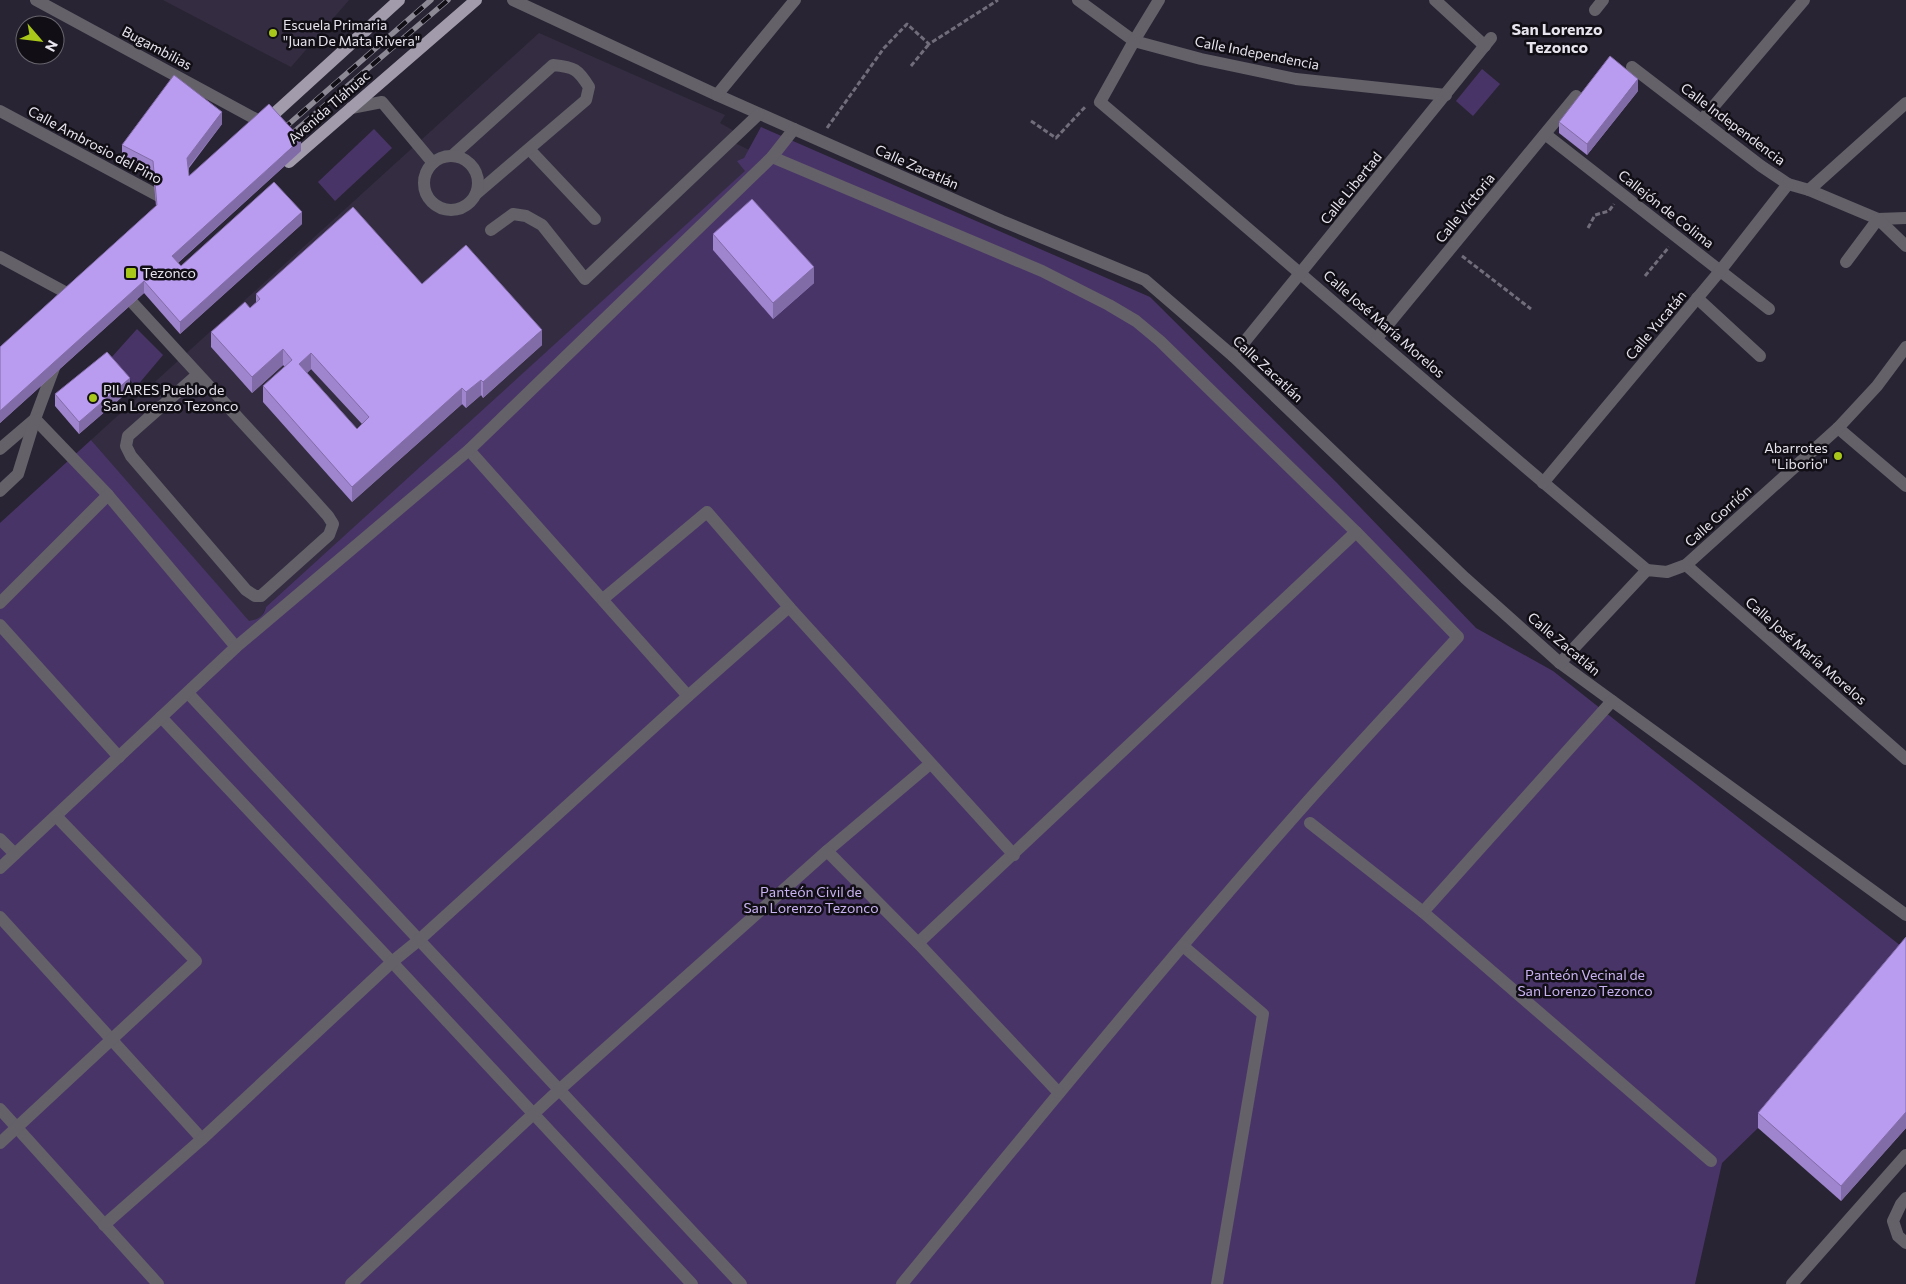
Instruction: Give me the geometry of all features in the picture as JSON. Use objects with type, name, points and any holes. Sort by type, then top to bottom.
[{"type":"main road","points":[[260,126],[399,0]]},
{"type":"main road","name":"Avenida Tláhuac","points":[[278,172],[476,0]]},
{"type":"main road","points":[[34,386],[58,365]]},
{"type":"street","name":"Bugambilias","points":[[36,0],[260,126]]},
{"type":"street","name":"Calle Zacatlán","points":[[513,0],[717,95],[1002,222],[1145,280],[1233,356],[1465,578],[1560,662],[1903,909]]},
{"type":"street","points":[[717,95],[795,0]]},
{"type":"street","name":"Calle Independencia","points":[[1078,0],[1134,41],[1201,59],[1296,79],[1446,95]]},
{"type":"street","points":[[1100,102],[1159,0]]},
{"type":"street","name":"Calle Libertad","points":[[1233,356],[1488,42],[1435,0]]},
{"type":"street","points":[[1702,120],[1804,0]]},
{"type":"street","points":[[452,156],[553,65],[568,66],[580,73],[589,87],[586,100],[461,209],[450,210],[440,208],[432,202],[426,193],[424,182],[427,172],[433,163],[442,158],[452,156],[463,158],[471,164],[477,174],[476,194]]},
{"type":"street","name":"Calle Independencia","points":[[1632,67],[1761,166],[1788,184],[1809,190],[1878,220],[1906,218]]},
{"type":"street","name":"Calle Victoria","points":[[1377,338],[1576,96]]},
{"type":"street","points":[[351,108],[382,102],[433,163]]},
{"type":"street","name":"Calle José María Morelos","points":[[1100,102],[1302,273],[1543,483],[1647,570]]},
{"type":"street","points":[[1809,190],[1906,103]]},
{"type":"street","name":"Calle Ambrosio del Pino","points":[[0,111],[176,206]]},
{"type":"street","points":[[492,230],[513,214],[526,216],[542,225],[585,279],[759,114]]},
{"type":"street","points":[[0,868],[236,647],[469,450],[772,157],[794,129]]},
{"type":"street","name":"Callejón de Colima","points":[[1545,134],[1769,309]]},
{"type":"street","points":[[530,150],[595,219]]},
{"type":"street","points":[[772,157],[1042,271],[1110,305],[1136,321],[1160,341],[1356,532],[1458,637],[1308,801],[1183,946],[902,1284]]},
{"type":"street","name":"Calle Yucatán","points":[[1543,483],[1698,298],[1788,184]]},
{"type":"street","points":[[1846,262],[1878,220],[1906,246]]},
{"type":"street","points":[[0,257],[76,298]]},
{"type":"street","points":[[1698,298],[1760,356]]},
{"type":"street","points":[[130,299],[311,497],[333,524],[329,535],[260,596],[255,596],[246,590],[136,462],[126,446],[128,436],[197,374]]},
{"type":"street","name":"Calle Gorrión","points":[[1647,570],[1667,572],[1686,565],[1838,428],[1877,386],[1906,346]]},
{"type":"street","points":[[0,491],[18,474],[35,419],[58,365]]},
{"type":"street","points":[[35,419],[108,495],[236,647]]},
{"type":"street","points":[[0,449],[35,419]]},
{"type":"street","points":[[1838,428],[1906,486]]},
{"type":"street","points":[[469,450],[688,696]]},
{"type":"street","points":[[0,603],[108,495]]},
{"type":"street","points":[[603,600],[707,512],[789,607],[1014,855]]},
{"type":"street","points":[[918,943],[1014,855],[1356,532]]},
{"type":"street","name":"Calle José María Morelos","points":[[1686,565],[1906,759]]},
{"type":"street","points":[[1560,662],[1647,570]]},
{"type":"street","points":[[104,1225],[202,1139],[392,962],[419,940],[789,607]]},
{"type":"street","points":[[0,625],[119,757]]},
{"type":"street","points":[[188,693],[741,1284]]},
{"type":"street","points":[[1423,912],[1612,701]]},
{"type":"street","points":[[161,717],[692,1284]]},
{"type":"street","points":[[350,1284],[534,1116],[559,1090],[827,851],[930,764]]},
{"type":"street","points":[[0,1143],[112,1041],[196,960],[56,816]]},
{"type":"street","points":[[1310,823],[1423,912],[1711,1161]]},
{"type":"street","points":[[0,839],[15,854]]},
{"type":"street","points":[[827,851],[918,943],[1059,1093]]},
{"type":"street","points":[[0,918],[202,1139]]},
{"type":"street","points":[[1183,946],[1263,1014],[1217,1284]]},
{"type":"street","points":[[0,1109],[158,1284]]},
{"type":"street","points":[[1792,1284],[1906,1155]]},
{"type":"street","points":[[1906,1198],[1893,1221],[1898,1236],[1906,1243]]},
{"type":"path","points":[[911,66],[929,44],[998,0]]},
{"type":"path","points":[[819,140],[884,48],[907,24],[929,44]]},
{"type":"path","points":[[1031,121],[1056,138],[1088,103],[1100,102]]},
{"type":"path","points":[[1588,228],[1595,215],[1609,211],[1622,194]]},
{"type":"path","points":[[1645,276],[1677,237]]},
{"type":"path","points":[[1451,248],[1531,309]]},
{"type":"shaded area","name":"Escuela Primaria \"Juan De Mata Rivera\"","points":[[163,0],[349,0],[291,67]]},
{"type":"shaded area","points":[[539,33],[725,115],[720,123],[734,131],[729,140],[749,150],[744,158],[738,161],[746,171],[266,607],[261,617],[249,622],[91,440]]},
{"type":"green space","points":[[1482,69],[1500,84],[1473,116],[1456,101]]},
{"type":"green space","name":"Panteón Civil de San Lorenzo Tezonco","points":[[761,127],[1150,297],[1337,483],[1476,628],[1553,671],[1906,950],[1758,1128],[1722,1163],[1695,1284],[0,1284],[0,523],[91,440],[249,621],[258,619],[264,613],[266,607],[745,171],[737,161],[744,158]]},
{"type":"green space","points":[[374,129],[392,148],[335,201],[318,182]]},
{"type":"green space","points":[[137,329],[163,355],[136,387],[111,358]]},
{"type":"building","points":[[1610,56],[1638,79],[1587,144],[1559,122]]},
{"type":"building","name":"Tezonco","points":[[174,75],[222,112],[187,158],[189,176],[269,104],[301,139],[172,256],[181,266],[274,182],[302,212],[180,322],[144,281],[0,411],[0,347],[157,205],[153,161],[122,145]]},
{"type":"building","points":[[752,199],[814,267],[773,303],[713,234]]},
{"type":"building","points":[[353,207],[422,284],[466,245],[542,330],[483,382],[481,380],[466,392],[462,388],[352,487],[263,386],[292,360],[283,349],[252,377],[211,332],[245,302],[250,308],[260,299],[256,294]],"holes":[[[311,353],[369,417],[357,429],[299,364]]]},
{"type":"building","name":"PILARES Pueblo de San Lorenzo Tezonco","points":[[107,352],[130,378],[79,422],[55,394]]},
{"type":"building","points":[[1906,937],[1906,1112],[1841,1186],[1758,1113]]},
{"type":"railway","points":[[282,130],[431,0]]},
{"type":"railway","points":[[288,137],[448,0]]},
{"type":"place","name":"Escuela Primaria \"Juan De Mata Rivera\"","points":[[273,33]]},
{"type":"place","name":"Tezonco","points":[[131,273]]},
{"type":"place","name":"PILARES Pueblo de San Lorenzo Tezonco","points":[[93,398]]},
{"type":"place","name":"Abarrotes \"Liborio\"","points":[[1838,456]]},
{"type":"district","name":"San Lorenzo Tezonco","points":[[1557,38]]},
{"type":"park label","name":"Panteón Vecinal de San Lorenzo Tezonco","points":[[1585,984]]}]
